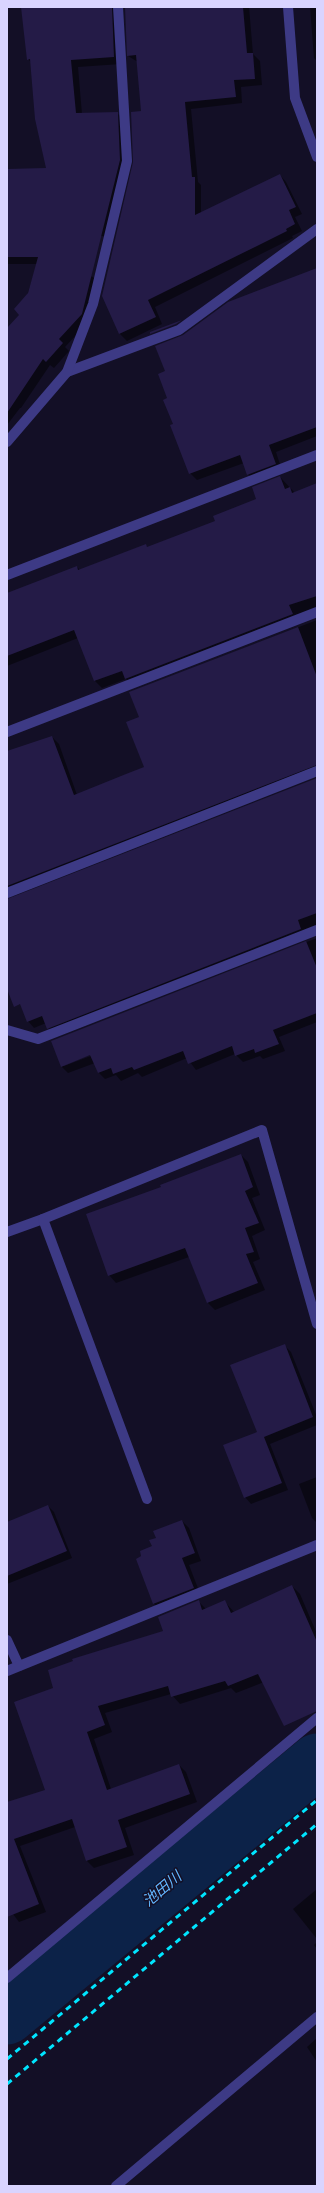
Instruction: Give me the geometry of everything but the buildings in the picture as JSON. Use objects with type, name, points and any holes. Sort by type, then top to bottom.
[{"type":"street","points":[[7,442],[67,372],[93,304],[127,161],[118,7]]},
{"type":"street","points":[[288,7],[295,98],[317,156]]},
{"type":"street","points":[[67,372],[179,330],[317,229]]},
{"type":"street","points":[[7,575],[317,455]]},
{"type":"street","points":[[7,732],[317,612]]},
{"type":"street","points":[[7,893],[317,771]]},
{"type":"street","points":[[7,1030],[38,1039],[317,930]]},
{"type":"street","points":[[7,1232],[43,1219],[262,1130],[317,1324]]},
{"type":"street","points":[[43,1219],[147,1499]]},
{"type":"street","points":[[7,1671],[317,1545]]},
{"type":"street","points":[[7,1640],[19,1666]]},
{"type":"street","points":[[7,1978],[317,1718]]},
{"type":"street","points":[[116,2186],[317,2017]]},
{"type":"waterway","name":"池田川","points":[[7,2017],[317,1761]]},
{"type":"railway","points":[[7,2059],[317,1800]]},
{"type":"railway","points":[[7,2084],[317,1824]]}]
